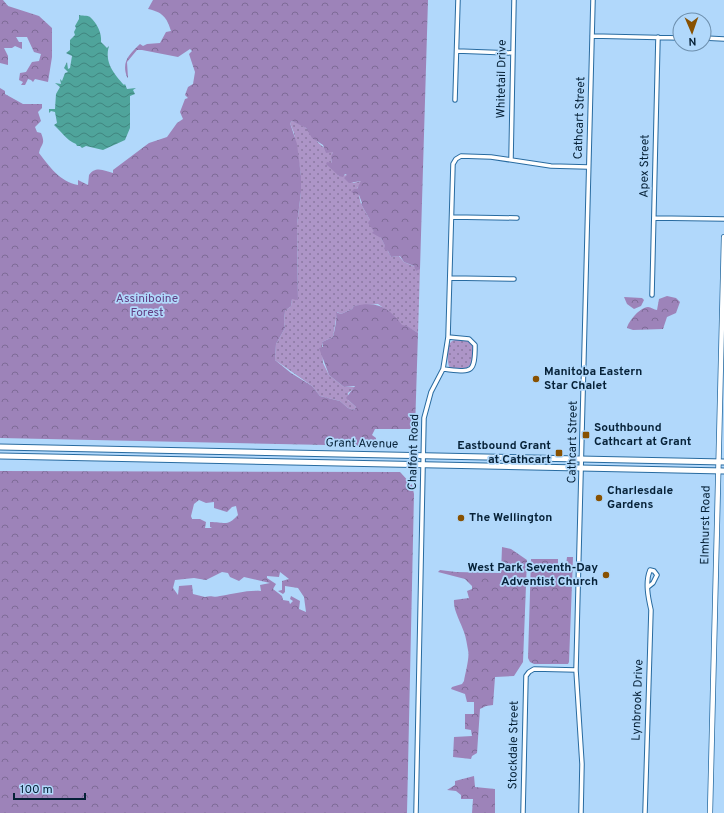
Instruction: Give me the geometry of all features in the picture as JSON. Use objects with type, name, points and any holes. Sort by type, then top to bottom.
[{"type":"main road","name":"Grant Avenue","points":[[0,447],[724,462]]},
{"type":"main road","name":"Grant Avenue","points":[[0,456],[724,471]]},
{"type":"street","points":[[455,100],[458,0]]},
{"type":"street","name":"Whitetail Drive","points":[[511,159],[514,0]]},
{"type":"street","name":"Cathcart Street","points":[[581,813],[582,764],[576,670],[583,467],[588,168],[593,0]]},
{"type":"street","points":[[592,36],[672,38]]},
{"type":"street","name":"Apex Street","points":[[652,294],[658,38]]},
{"type":"street","points":[[712,38],[724,39]]},
{"type":"street","points":[[457,51],[513,52]]},
{"type":"street","name":"Chalfont Road","points":[[416,813],[426,406],[431,392],[444,369],[448,337],[451,278],[453,164],[456,159],[461,156],[511,159],[551,166],[588,168]]},
{"type":"street","points":[[452,217],[517,218]]},
{"type":"street","points":[[654,218],[724,219]]},
{"type":"street","name":"Elmhurst Road","points":[[710,813],[717,462],[722,356],[724,238]]},
{"type":"street","points":[[451,278],[514,279]]},
{"type":"street","points":[[444,369],[465,371],[471,369],[475,364],[475,345],[469,339],[448,337]]},
{"type":"street","name":"Lynbrook Drive","points":[[645,813],[650,610],[648,587]]},
{"type":"street","name":"Stockdale Street","points":[[523,813],[526,676],[534,669],[576,670]]},
{"type":"shaded area","points":[[292,121],[300,124],[321,145],[333,152],[332,164],[339,176],[347,175],[353,183],[361,181],[362,183],[357,188],[361,204],[374,231],[381,238],[391,257],[399,256],[404,262],[420,269],[418,333],[406,326],[402,326],[389,312],[378,304],[354,306],[352,309],[341,314],[337,312],[333,337],[322,342],[323,363],[329,375],[344,387],[356,387],[348,393],[348,400],[356,407],[354,410],[348,408],[340,401],[320,396],[312,386],[275,360],[276,344],[285,328],[285,311],[291,306],[292,299],[298,299],[297,224],[301,192],[301,176],[294,133],[290,123]]},
{"type":"shaded area","points":[[457,339],[468,340],[474,345],[473,362],[467,368],[450,368],[449,366],[448,347],[451,342]]},
{"type":"green space","points":[[0,0],[3,0],[8,6],[39,16],[52,28],[52,57],[48,82],[35,79],[33,82],[28,79],[25,85],[21,85],[23,82],[19,80],[20,73],[26,72],[32,62],[39,61],[41,54],[34,52],[27,37],[16,37],[19,42],[22,42],[22,49],[15,46],[12,48],[4,48],[8,56],[8,65],[0,63]]},
{"type":"green space","name":"Assiniboine Forest","points":[[153,0],[428,0],[420,269],[416,271],[414,266],[404,262],[400,256],[391,257],[388,251],[384,249],[385,246],[381,238],[372,233],[374,231],[368,223],[370,220],[361,204],[359,195],[351,192],[354,189],[357,189],[361,181],[349,183],[344,178],[347,175],[345,174],[343,177],[339,176],[326,164],[327,162],[332,163],[331,157],[333,152],[326,153],[323,145],[312,138],[306,128],[292,121],[290,123],[297,144],[301,176],[301,192],[297,224],[298,300],[292,299],[291,306],[285,311],[285,328],[276,344],[275,360],[291,373],[312,386],[320,396],[340,401],[348,408],[354,410],[356,407],[346,398],[355,386],[344,387],[329,375],[319,348],[323,347],[322,342],[333,337],[336,312],[341,314],[352,309],[354,306],[369,304],[381,306],[392,313],[402,325],[407,326],[418,333],[415,429],[375,429],[372,435],[376,438],[376,446],[0,438],[0,88],[5,91],[5,94],[23,104],[42,104],[42,108],[38,112],[41,121],[35,127],[37,132],[41,133],[43,140],[39,153],[60,177],[66,181],[78,185],[78,180],[88,185],[89,175],[94,170],[104,170],[113,173],[113,170],[149,143],[167,137],[177,123],[183,119],[180,112],[185,99],[188,98],[185,95],[188,87],[193,84],[195,72],[189,54],[192,51],[190,49],[178,57],[137,50],[127,62],[128,78],[127,77],[125,66],[128,58],[133,51],[140,44],[143,46],[147,44],[160,43],[166,32],[171,31],[168,22],[163,16],[148,9]]},
{"type":"green space","points":[[667,296],[676,298],[680,302],[676,313],[667,317],[663,329],[633,330],[627,328],[632,319],[641,309],[648,307],[657,310],[659,299]]},
{"type":"green space","points":[[624,297],[642,298],[644,300],[641,306],[634,309],[627,304]]},
{"type":"green space","points":[[0,471],[400,472],[412,485],[414,494],[407,813],[0,813]],"holes":[[[199,500],[206,503],[214,502],[214,508],[227,512],[232,507],[236,506],[238,515],[228,522],[210,522],[210,527],[212,528],[205,528],[206,522],[200,519],[192,519],[191,516],[194,504]],[[222,572],[228,573],[230,577],[239,581],[244,577],[270,583],[260,585],[261,591],[216,597],[205,597],[193,594],[192,585],[179,586],[178,595],[173,588],[175,580],[194,578],[206,580]],[[280,572],[289,579],[282,581],[282,590],[278,591],[283,594],[285,592],[285,586],[298,588],[304,597],[306,612],[299,609],[300,601],[291,596],[290,599],[293,601],[290,604],[289,601],[283,600],[282,596],[273,589],[276,584],[267,578],[267,576],[279,577]]]},
{"type":"green space","points":[[502,547],[511,549],[527,560],[523,662],[514,676],[495,677],[493,705],[480,709],[477,753],[472,756],[471,759],[453,757],[454,737],[472,736],[471,730],[465,729],[465,714],[474,714],[474,702],[467,702],[465,694],[451,689],[452,687],[462,684],[464,681],[468,657],[465,636],[456,612],[454,600],[469,598],[467,591],[472,589],[472,586],[465,579],[438,572],[440,570],[456,572],[501,573]]},
{"type":"green space","points":[[567,557],[573,557],[569,662],[568,664],[534,664],[530,662],[528,658],[531,559],[558,559],[558,565],[566,565]]},
{"type":"green space","points":[[474,776],[475,787],[495,789],[495,813],[472,813],[473,799],[461,799],[461,795],[456,791],[447,790],[455,785],[455,781]]},
{"type":"water","points":[[79,15],[89,16],[93,19],[100,32],[101,42],[107,48],[109,46],[109,62],[117,77],[124,85],[125,84],[127,89],[136,88],[133,90],[135,94],[130,96],[130,128],[125,140],[103,150],[86,146],[82,148],[77,146],[66,138],[54,125],[57,123],[55,112],[51,111],[49,113],[49,109],[55,109],[56,94],[60,87],[55,83],[61,84],[60,79],[62,81],[65,73],[68,72],[64,68],[67,62],[68,69],[70,68],[72,56],[66,53],[70,50],[70,40],[75,35],[75,26],[79,19]]},
{"type":"place","name":"Manitoba Eastern Star Chalet","points":[[536,379]]},
{"type":"place","name":"Southbound Cathcart at Grant","points":[[586,435]]},
{"type":"place","name":"Eastbound Grant at Cathcart","points":[[559,453]]},
{"type":"place","name":"Charlesdale Gardens","points":[[599,498]]},
{"type":"place","name":"The Wellington","points":[[461,518]]},
{"type":"place","name":"West Park Seventh-Day Adventist Church","points":[[606,575]]}]
